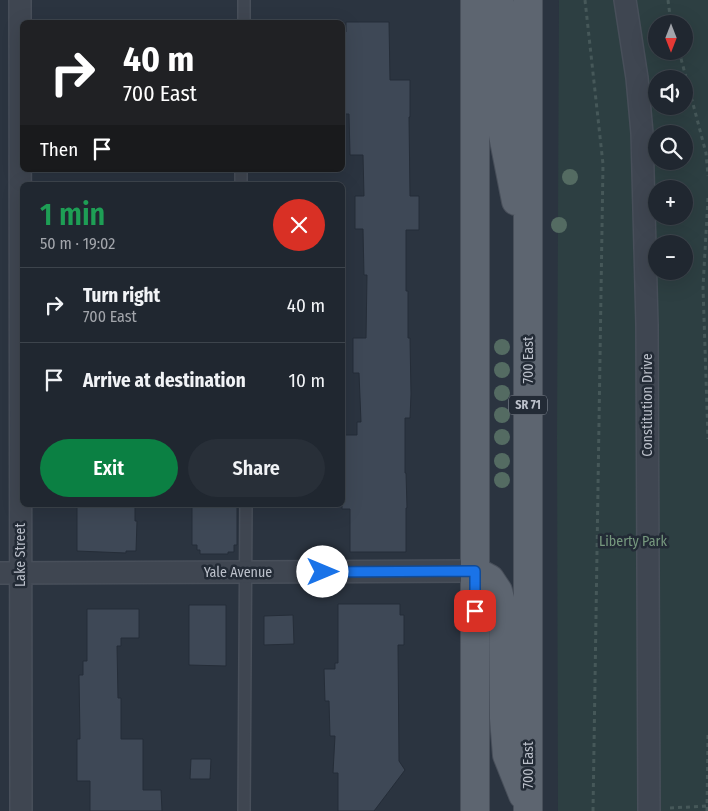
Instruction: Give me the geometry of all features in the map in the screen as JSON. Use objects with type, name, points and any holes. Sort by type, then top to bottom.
[{"type":"main road","points":[[475,0],[475,811]]},
{"type":"main road","points":[[497,0],[500,3],[504,19],[503,135],[528,261]]},
{"type":"main road","name":"700 East","points":[[528,0],[528,811]]},
{"type":"main road","points":[[475,571],[490,579],[498,591],[503,610],[504,718],[508,755],[528,811]]},
{"type":"street","name":"Lake Street","points":[[20,0],[10,573],[21,811]]},
{"type":"street","name":"Constitution Drive","points":[[624,0],[637,78],[642,133],[659,809]]},
{"type":"street","name":"Yale Avenue","points":[[10,573],[475,571]]},
{"type":"lane","points":[[244,0],[244,20]]},
{"type":"lane","points":[[244,811],[246,507]]},
{"type":"path","points":[[585,0],[604,164],[592,811]]},
{"type":"path","points":[[668,0],[670,15]]},
{"type":"path","points":[[681,60],[707,154],[708,176]]},
{"type":"path","points":[[708,198],[703,287],[708,439]]},
{"type":"path","points":[[707,811],[708,734]]},
{"type":"path","points":[[659,809],[708,806]]},
{"type":"green space","name":"Liberty Park","points":[[559,0],[708,0],[708,811],[558,811]]},
{"type":"building","points":[[346,22],[389,22],[390,80],[410,80],[410,196],[419,196],[419,230],[406,230],[406,291],[408,291],[411,394],[410,418],[405,418],[406,552],[350,552],[350,509],[342,509],[342,507],[345,507],[345,435],[357,435],[357,422],[361,422],[359,373],[353,373],[353,338],[366,338],[367,275],[364,275],[363,229],[355,229],[355,196],[364,196],[363,155],[350,155],[349,114],[345,114]]},
{"type":"building","points":[[77,507],[135,507],[135,521],[137,521],[136,551],[126,551],[126,553],[77,551]]},
{"type":"building","points":[[192,507],[237,507],[237,545],[234,545],[234,552],[228,552],[228,554],[200,554],[200,550],[197,550],[197,545],[192,545]]},
{"type":"building","points":[[338,604],[400,604],[400,615],[404,615],[404,645],[398,645],[399,761],[405,770],[374,811],[338,811],[338,773],[333,773],[335,736],[330,736],[329,701],[325,701],[324,669],[335,669],[335,663],[338,663]]},
{"type":"building","points":[[189,605],[226,605],[226,666],[189,665]]},
{"type":"building","points":[[87,609],[139,609],[139,638],[121,638],[121,646],[117,646],[118,698],[121,698],[121,739],[143,739],[143,790],[161,790],[162,811],[90,811],[90,781],[77,781],[77,739],[80,739],[79,675],[83,675],[83,661],[87,661]]},
{"type":"building","points":[[293,615],[294,644],[264,645],[264,616]]},
{"type":"building","points":[[191,759],[211,759],[210,779],[190,779]]},
{"type":"route","points":[[323,572],[475,571],[475,611]]}]
